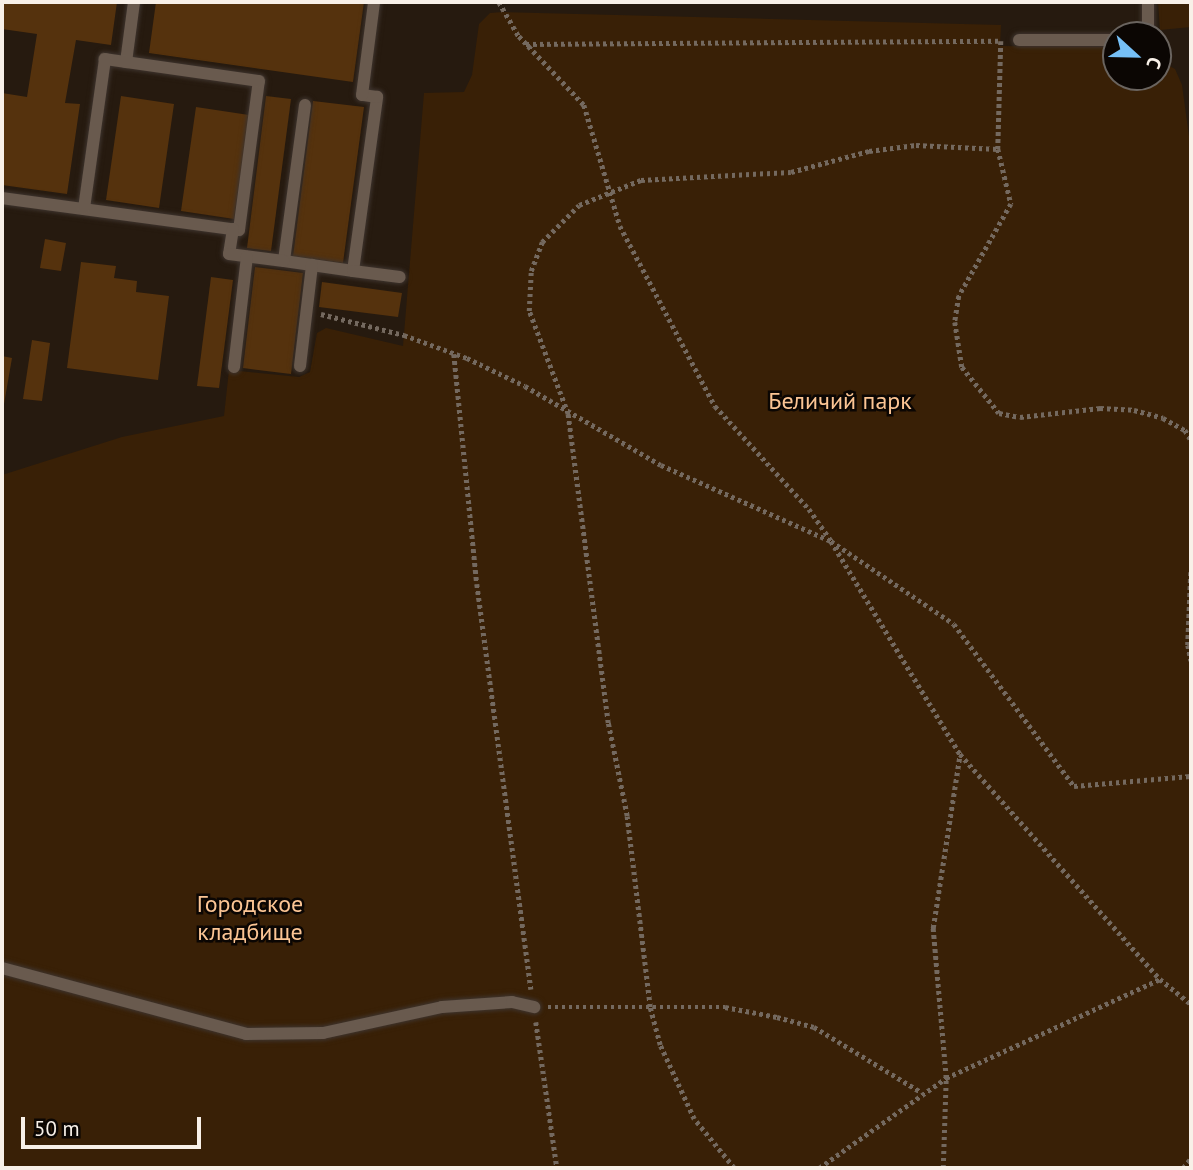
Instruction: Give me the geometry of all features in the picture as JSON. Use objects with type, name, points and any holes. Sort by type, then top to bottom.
[{"type":"lane","points":[[126,62],[134,2]]},
{"type":"lane","points":[[353,271],[377,97],[362,95],[374,2]]},
{"type":"lane","points":[[1148,2],[1148,21]]},
{"type":"lane","points":[[1019,40],[1102,40]]},
{"type":"lane","points":[[2,198],[239,230],[259,80],[105,59],[84,209]]},
{"type":"lane","points":[[284,261],[305,105]]},
{"type":"lane","points":[[233,229],[229,254],[400,277]]},
{"type":"lane","points":[[234,367],[247,257]]},
{"type":"lane","points":[[300,366],[312,265]]},
{"type":"lane","points":[[2,968],[246,1034],[323,1033],[442,1007],[512,1002],[534,1007]]},
{"type":"path","points":[[499,2],[525,44],[584,105],[620,226],[715,406],[809,509],[960,754],[1160,979],[1191,1004]]},
{"type":"path","points":[[525,44],[1001,41],[998,149],[1011,204],[959,296],[955,322],[962,367],[999,413],[1020,417],[1100,408],[1134,410],[1163,418],[1185,430],[1191,440]]},
{"type":"path","points":[[734,1168],[694,1119],[660,1045],[650,1007],[627,816],[607,711],[568,414],[530,311],[531,271],[542,243],[556,224],[579,205],[641,180],[791,172],[869,152],[916,145],[998,149]]},
{"type":"path","points":[[306,311],[404,335],[454,354],[524,386],[568,414],[661,465],[831,541],[954,624],[1074,786],[1191,776]]},
{"type":"path","points":[[454,354],[477,584],[557,1168]]},
{"type":"path","points":[[1191,572],[1188,645],[1191,661]]},
{"type":"path","points":[[943,1168],[946,1077],[933,928],[960,754]]},
{"type":"path","points":[[819,1168],[920,1092],[946,1077],[1160,979]]},
{"type":"path","points":[[534,1007],[725,1007],[814,1027],[920,1092]]},
{"type":"path","points":[[1183,1168],[1191,1158]]},
{"type":"green space","points":[[1158,2],[1191,2],[1191,27],[1172,29],[1172,21],[1159,21]]},
{"type":"green space","name":"Беличий парк","points":[[490,13],[1001,25],[1000,46],[1102,47],[1102,91],[1172,91],[1172,67],[1175,69],[1182,85],[1191,151],[1191,1168],[2,1168],[2,475],[122,437],[224,416],[229,370],[299,377],[310,372],[317,333],[326,328],[403,346],[424,93],[464,92],[472,75],[479,24]]},
{"type":"building","points":[[2,2],[117,2],[111,45],[76,40],[65,103],[80,104],[67,194],[2,185],[2,93],[27,97],[37,34],[2,29]]},
{"type":"building","points":[[156,2],[364,2],[353,82],[149,53]]},
{"type":"building","points":[[121,96],[174,104],[159,208],[106,200]]},
{"type":"building","points":[[266,96],[291,99],[271,251],[247,248]]},
{"type":"building","points":[[313,101],[364,107],[343,263],[293,256]]},
{"type":"building","points":[[196,107],[249,115],[234,219],[181,211]]},
{"type":"building","points":[[45,239],[66,243],[61,271],[40,268]]},
{"type":"building","points":[[81,262],[116,266],[114,278],[137,281],[136,292],[169,296],[158,380],[67,368]]},
{"type":"building","points":[[255,267],[303,273],[291,374],[243,368]]},
{"type":"building","points":[[211,277],[233,280],[219,388],[197,386]]},
{"type":"building","points":[[322,282],[402,293],[398,317],[319,307]]},
{"type":"building","points":[[32,340],[50,343],[42,401],[23,399]]},
{"type":"building","points":[[2,356],[12,358],[4,404],[2,403]]},
{"type":"park label","name":"Городское кладбище","points":[[250,918]]}]
